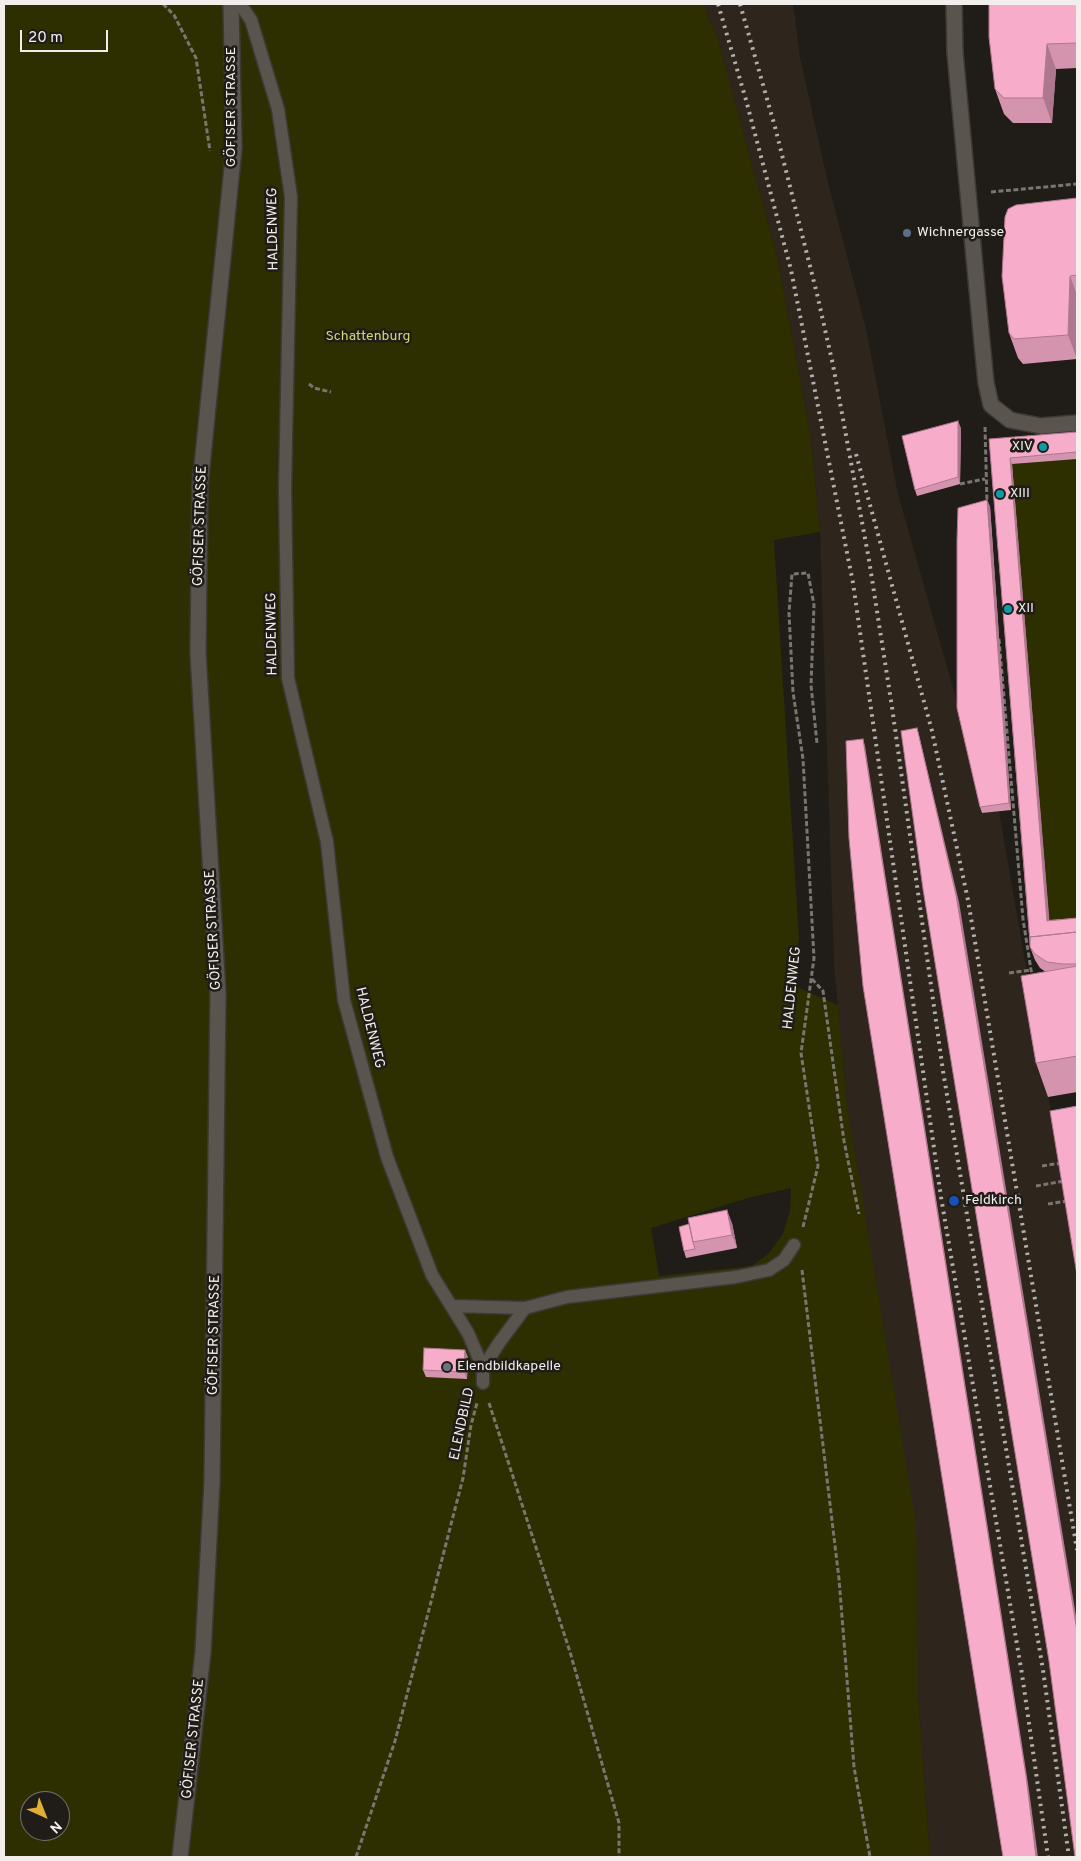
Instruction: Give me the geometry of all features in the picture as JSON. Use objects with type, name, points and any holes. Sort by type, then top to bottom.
[{"type":"main road","name":"GÖFISER STRASSE","points":[[180,1857],[203,1652],[212,1482],[218,993],[198,653],[200,506],[234,148],[231,4]]},
{"type":"main road","points":[[954,4],[955,53],[968,195],[986,383],[991,405],[1010,420],[1040,426],[1077,423]]},
{"type":"lane","name":"HALDENWEG","points":[[240,4],[251,20],[278,109],[291,197],[285,488],[288,678],[327,842],[344,1000],[387,1157],[432,1275],[453,1306],[483,1368]]},
{"type":"lane","points":[[453,1306],[525,1308],[566,1297],[736,1277],[769,1270],[784,1260],[794,1245]]},
{"type":"lane","name":"HALDENWEG","points":[[482,1383],[483,1368],[498,1343],[525,1308]]},
{"type":"path","points":[[162,4],[174,15],[196,58],[207,141],[212,159]]},
{"type":"path","points":[[968,195],[1077,184]]},
{"type":"path","points":[[987,512],[984,431],[991,405]]},
{"type":"path","points":[[960,484],[985,478]]},
{"type":"path","name":"HALDENWEG","points":[[794,1245],[802,1230],[818,1166],[802,1053],[814,958],[803,759],[793,692],[789,613],[792,574],[808,573],[814,605],[810,685],[817,743]]},
{"type":"path","points":[[998,631],[1023,919],[1032,978]]},
{"type":"path","points":[[993,663],[1001,661]]},
{"type":"path","points":[[1009,973],[1031,970]]},
{"type":"path","points":[[811,979],[823,991],[844,1141],[859,1214]]},
{"type":"path","points":[[1042,1166],[1061,1163]]},
{"type":"path","points":[[1036,1186],[1069,1180]]},
{"type":"path","points":[[1048,1204],[1067,1200]]},
{"type":"path","points":[[794,1245],[804,1276],[838,1579],[854,1767],[870,1857]]},
{"type":"path","name":"ELENDBILD","points":[[356,1857],[395,1742],[464,1478],[471,1425],[482,1383]]},
{"type":"path","name":"ELENDBILD","points":[[482,1383],[570,1652],[619,1823],[620,1857]]},
{"type":"shaded area","points":[[703,4],[793,4],[800,57],[828,183],[866,329],[898,494],[955,695],[982,813],[999,811],[1077,1262],[1077,1857],[930,1857],[918,1694],[847,1105],[834,965],[820,532],[811,437],[777,256],[718,39]]},
{"type":"green space","name":"Schattenburg","points":[[4,4],[703,4],[718,39],[777,256],[811,437],[820,532],[774,540],[799,939],[790,984],[838,1005],[847,1105],[916,1524],[918,1694],[930,1857],[4,1857]],"holes":[[[791,1188],[790,1211],[783,1234],[768,1254],[752,1266],[659,1276],[651,1228],[748,1198]]]},
{"type":"green space","points":[[1077,459],[1077,925],[1050,927],[1012,464]]},
{"type":"building","points":[[989,4],[1077,4],[1077,43],[1047,44],[1043,98],[1004,98],[995,89],[989,37]]},
{"type":"building","points":[[1077,198],[1077,275],[1070,276],[1068,335],[1014,339],[1009,333],[1002,276],[1005,217],[1008,209],[1016,205]]},
{"type":"building","points":[[958,421],[958,477],[915,490],[902,436]]},
{"type":"building","points":[[1077,432],[1077,452],[1010,458],[1047,921],[1077,918],[1077,932],[1030,937],[1030,941],[989,439]]},
{"type":"building","points":[[987,500],[1009,803],[980,807],[957,708],[957,540],[958,508]]},
{"type":"building","points":[[917,728],[956,895],[1077,1631],[1077,1857],[1075,1857],[1049,1661],[923,889],[901,731]]},
{"type":"building","points":[[863,739],[1026,1776],[1036,1857],[1003,1857],[863,986],[849,838],[846,741]]},
{"type":"building","points":[[1077,932],[1077,964],[1047,962],[1035,954],[1030,947],[1030,937]]},
{"type":"building","points":[[1077,966],[1077,1056],[1036,1063],[1021,976]]},
{"type":"building","points":[[1077,1106],[1077,1275],[1050,1111]]},
{"type":"building","points":[[727,1210],[732,1235],[693,1242],[688,1218]]},
{"type":"building","points":[[689,1224],[695,1249],[684,1251],[679,1227]]},
{"type":"building","name":"Elendbildkapelle","points":[[424,1348],[465,1350],[464,1372],[423,1370]]},
{"type":"railway","points":[[718,4],[746,100],[791,270],[853,583],[941,1197],[1022,1674],[1048,1857]]},
{"type":"railway","points":[[740,4],[775,127],[817,294],[833,365],[869,560],[892,707],[943,1071],[1043,1670],[1069,1857]]},
{"type":"railway","points":[[856,454],[932,731],[968,900],[1077,1550]]},
{"type":"place","name":"Wichnergasse","points":[[907,233]]},
{"type":"place","name":"XIV","points":[[1043,447]]},
{"type":"place","name":"XIII","points":[[1000,494]]},
{"type":"place","name":"XII","points":[[1008,609]]},
{"type":"place","name":"Feldkirch","points":[[954,1201]]},
{"type":"place","name":"Elendbildkapelle","points":[[447,1367]]}]
